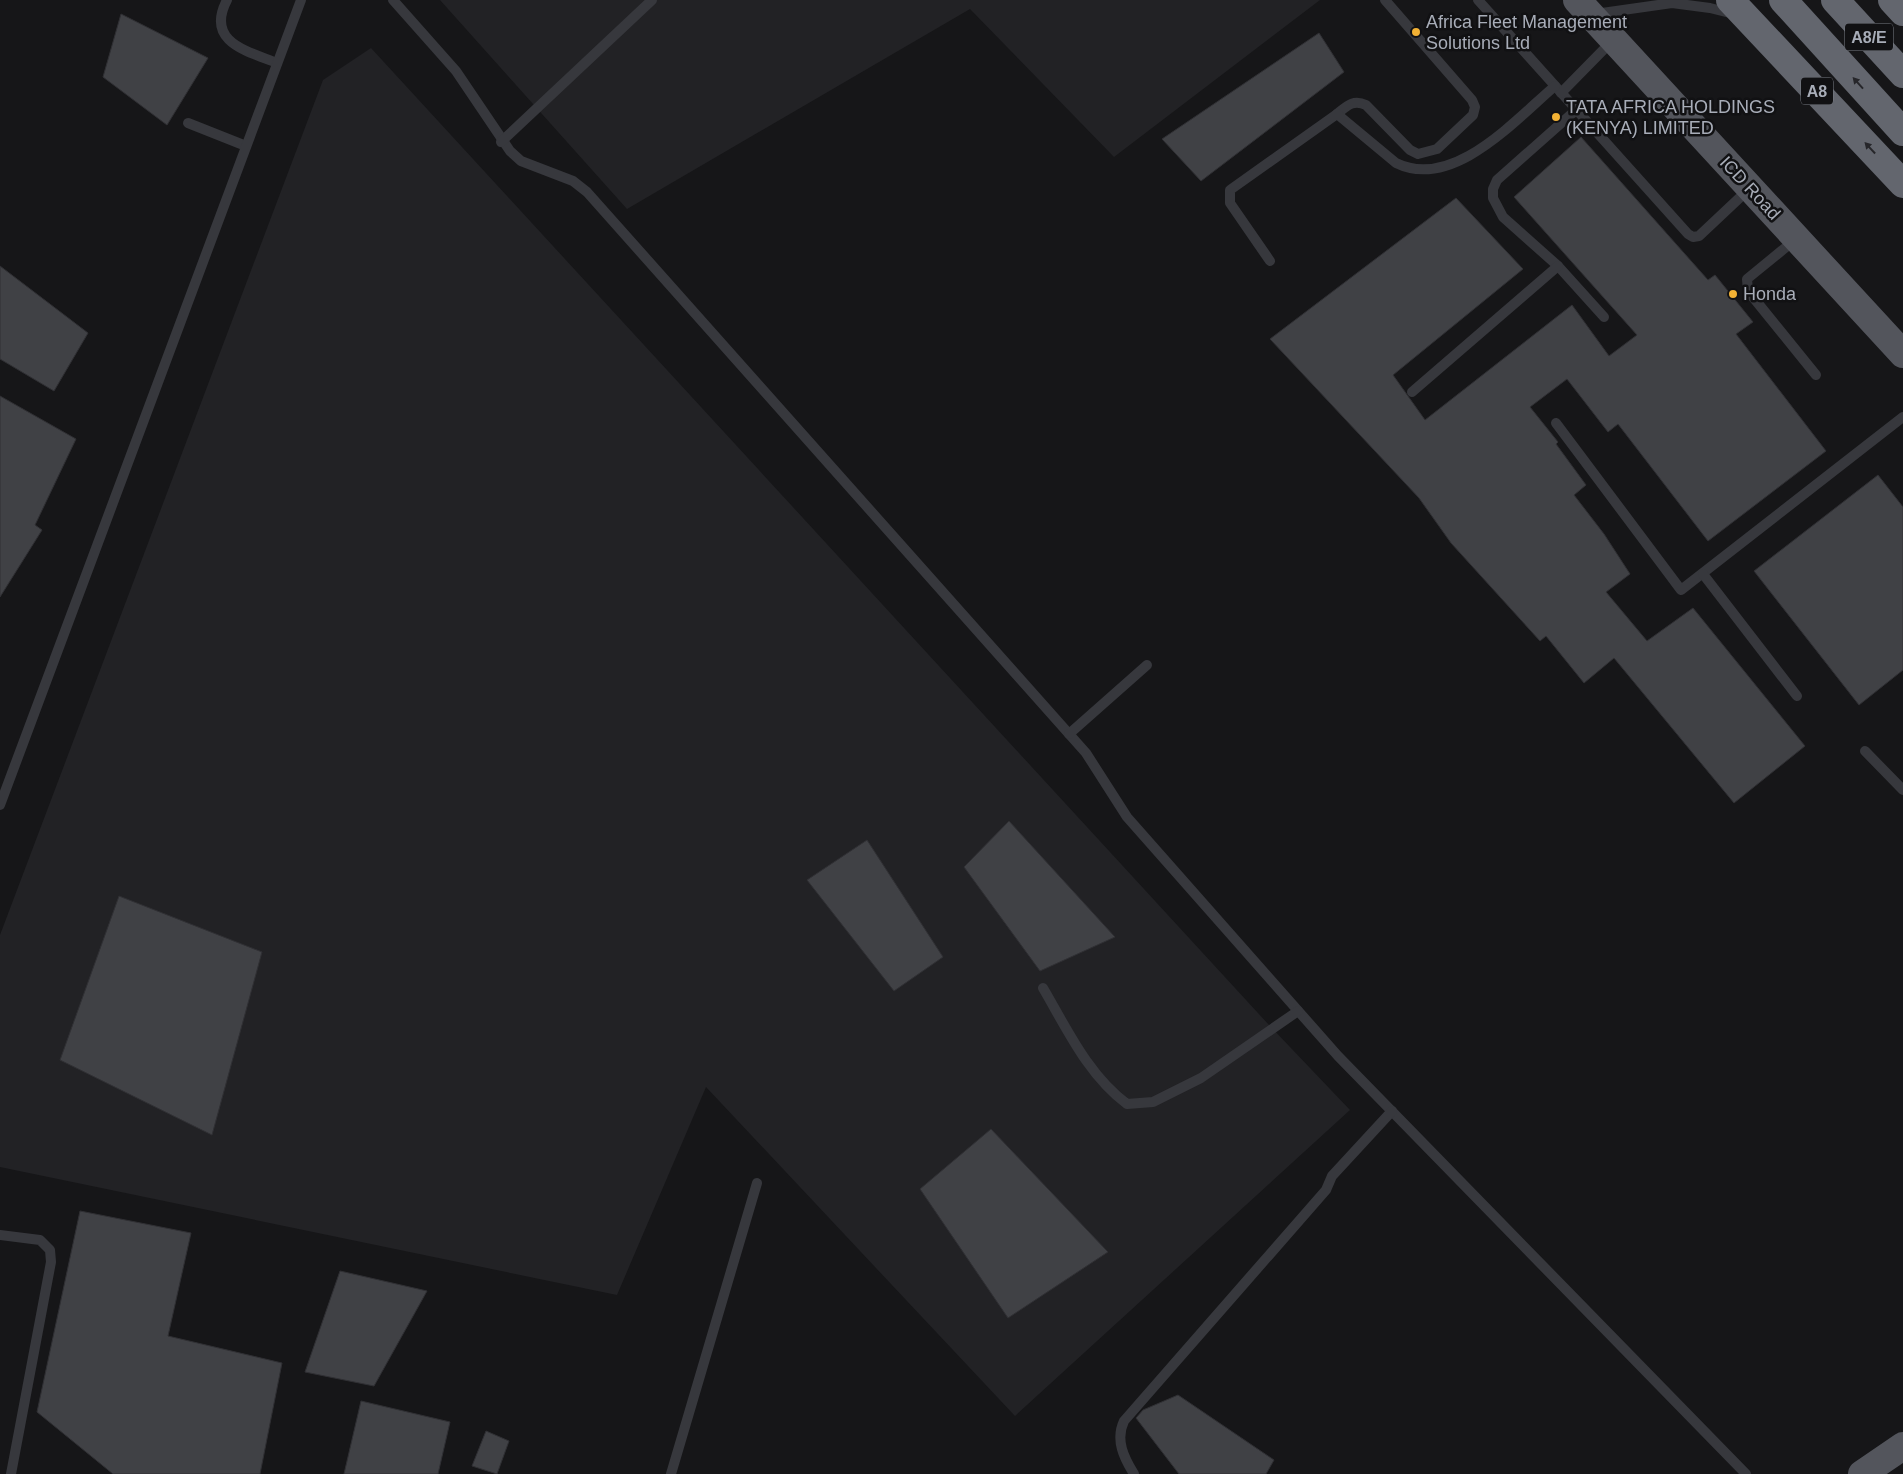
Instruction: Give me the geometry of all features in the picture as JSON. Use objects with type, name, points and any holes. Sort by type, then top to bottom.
[{"type":"highway","name":"A8/E","points":[[1783,0],[1903,132]]},
{"type":"highway","name":"A8/E","points":[[1835,0],[1903,74]]},
{"type":"highway","points":[[1892,0],[1903,12]]},
{"type":"highway","name":"A8","points":[[1738,9],[1903,184]]},
{"type":"main road","name":"ICD Road","points":[[1584,7],[1903,354]]},
{"type":"main road","points":[[1862,1474],[1903,1446]]},
{"type":"lane","points":[[227,0],[221,17],[221,31],[232,44],[278,63]]},
{"type":"lane","points":[[0,805],[301,0]]},
{"type":"lane","points":[[393,0],[456,71],[501,142],[521,162],[580,186],[1086,753],[1127,817],[1298,1012],[1746,1474]]},
{"type":"lane","points":[[501,142],[652,0]]},
{"type":"lane","points":[[1270,261],[1230,202],[1230,190],[1353,102],[1359,101],[1366,105],[1410,150],[1418,154],[1437,149],[1473,115],[1475,107],[1472,100],[1385,0]]},
{"type":"lane","points":[[1478,0],[1688,234],[1694,238],[1699,236],[1750,188]]},
{"type":"lane","points":[[1584,7],[1670,2],[1710,8],[1738,9]]},
{"type":"lane","points":[[1337,114],[1404,168],[1429,169],[1448,165],[1479,150],[1558,90],[1614,40]]},
{"type":"lane","points":[[1576,110],[1497,180],[1493,188],[1495,203],[1503,217],[1558,266],[1604,317]]},
{"type":"lane","points":[[188,122],[246,146]]},
{"type":"lane","points":[[1796,238],[1747,279],[1746,284],[1748,291],[1816,375]]},
{"type":"lane","points":[[1412,392],[1558,266]]},
{"type":"lane","points":[[1556,423],[1681,590],[1903,417]]},
{"type":"lane","points":[[1703,574],[1797,696]]},
{"type":"lane","points":[[1069,734],[1147,665]]},
{"type":"lane","points":[[1865,751],[1903,790]]},
{"type":"lane","points":[[1043,988],[1077,1046],[1106,1089],[1127,1104],[1153,1102],[1201,1078],[1298,1012]]},
{"type":"lane","points":[[1134,1474],[1123,1456],[1120,1430],[1124,1421],[1326,1190],[1332,1176],[1392,1111]]},
{"type":"lane","points":[[671,1474],[757,1183]]},
{"type":"lane","points":[[0,1235],[40,1240],[50,1250],[51,1262],[11,1474]]},
{"type":"shaded area","points":[[440,0],[1320,0],[1114,157],[970,9],[627,209]]},
{"type":"shaded area","points":[[371,48],[1269,1025],[1350,1110],[1015,1416],[706,1087],[617,1295],[0,1167],[0,935],[323,80]]},
{"type":"building","points":[[121,14],[208,58],[167,125],[103,77]]},
{"type":"building","points":[[1319,33],[1344,72],[1201,181],[1162,139]]},
{"type":"building","points":[[1581,137],[1708,280],[1715,275],[1753,322],[1736,334],[1826,451],[1708,541],[1618,424],[1608,432],[1567,379],[1530,407],[1558,442],[1556,444],[1586,485],[1574,495],[1604,534],[1630,574],[1606,592],[1647,641],[1693,608],[1805,746],[1734,803],[1614,658],[1584,683],[1546,636],[1540,641],[1451,543],[1419,498],[1270,339],[1456,198],[1523,269],[1393,375],[1425,420],[1572,305],[1609,356],[1637,335],[1514,197]]},
{"type":"building","points":[[0,266],[88,333],[54,391],[0,359]]},
{"type":"building","points":[[0,396],[76,439],[35,525],[42,530],[0,597]]},
{"type":"building","points":[[1878,475],[1903,507],[1903,670],[1859,705],[1754,571]]},
{"type":"building","points":[[1009,821],[1115,937],[1040,971],[964,867]]},
{"type":"building","points":[[867,840],[943,957],[894,991],[807,880]]},
{"type":"building","points":[[119,896],[262,952],[212,1135],[60,1060]]},
{"type":"building","points":[[991,1129],[1108,1252],[1008,1318],[920,1189]]},
{"type":"building","points":[[80,1211],[191,1233],[168,1336],[282,1363],[260,1474],[113,1474],[37,1412]]},
{"type":"building","points":[[340,1271],[427,1291],[374,1386],[305,1372]]},
{"type":"building","points":[[1178,1395],[1274,1460],[1266,1474],[1179,1474],[1136,1418],[1143,1410]]},
{"type":"building","points":[[361,1401],[450,1422],[438,1474],[344,1474]]},
{"type":"building","points":[[486,1431],[509,1441],[497,1474],[472,1466]]},
{"type":"place","name":"Africa Fleet Management Solutions Ltd","points":[[1416,32]]},
{"type":"place","name":"TATA AFRICA HOLDINGS (KENYA) LIMITED","points":[[1556,117]]},
{"type":"place","name":"Honda","points":[[1733,294]]}]
